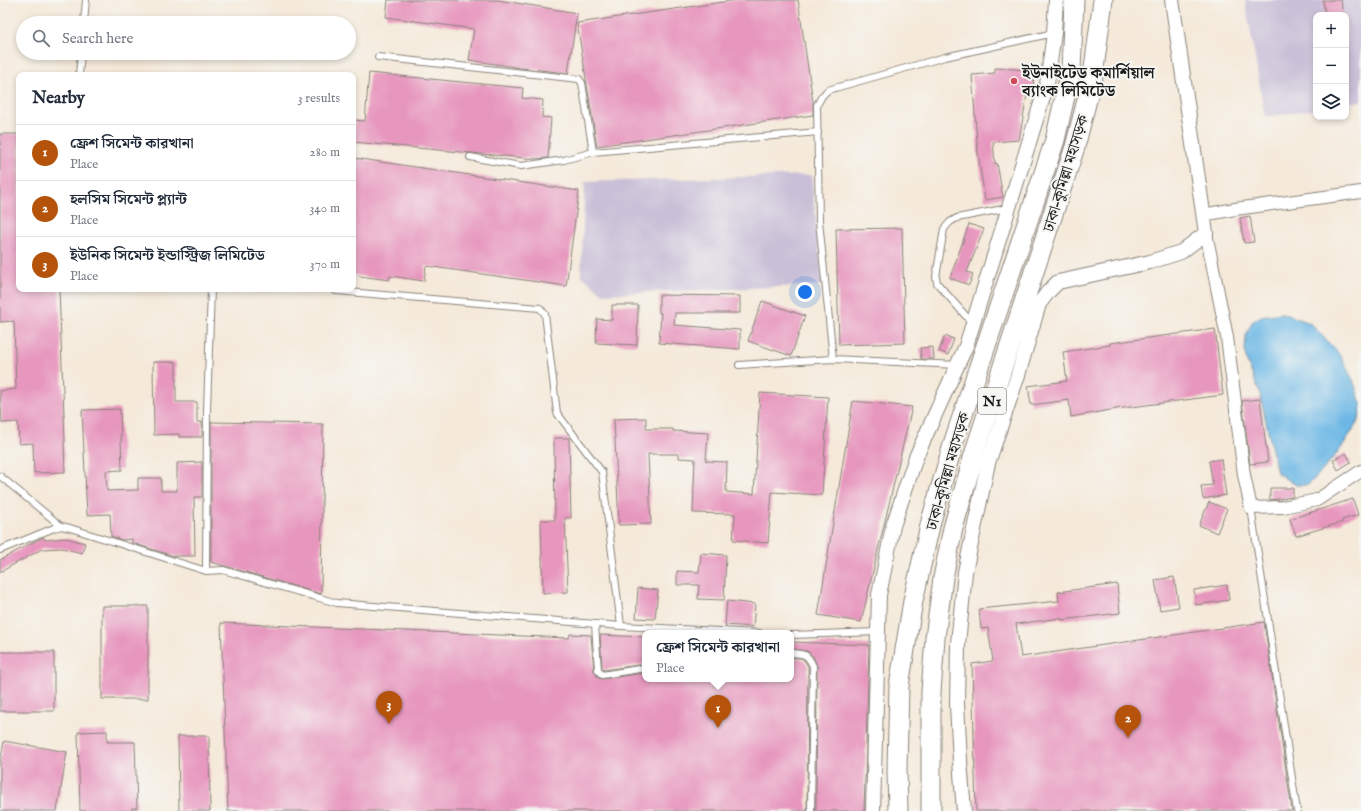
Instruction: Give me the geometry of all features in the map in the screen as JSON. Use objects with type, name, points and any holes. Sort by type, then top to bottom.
[{"type":"highway","name":"ঢাকা–কুমিল্লা মহাসড়ক","points":[[898,811],[897,770],[899,686],[913,601],[931,521],[954,441],[1055,140],[1071,70],[1074,0]]},
{"type":"highway","name":"ঢাকা–কুমিল্লা মহাসড়ক","points":[[930,811],[931,692],[934,638],[943,578],[953,528],[976,448],[1075,147],[1093,76],[1103,0]]},
{"type":"street","points":[[873,811],[879,595],[893,526],[916,457],[966,346],[1009,208],[1047,84],[1054,33],[1056,0]]},
{"type":"street","points":[[1172,0],[1203,215],[1227,337],[1244,475],[1251,508],[1283,507],[1317,500],[1361,471]]},
{"type":"street","points":[[1203,215],[1235,209],[1361,192]]},
{"type":"street","points":[[964,811],[957,704],[958,644],[965,572],[988,462],[1018,375],[1040,304],[1048,292],[1058,282],[1150,262],[1181,252],[1206,233]]},
{"type":"lane","points":[[85,16],[86,0]]},
{"type":"lane","points":[[833,359],[819,221],[817,105],[822,96],[828,90],[945,57],[1054,33]]},
{"type":"lane","points":[[378,57],[579,79],[582,82],[592,152]]},
{"type":"lane","points":[[79,72],[80,60]]},
{"type":"lane","points":[[470,157],[521,166],[564,160],[592,152],[818,132]]},
{"type":"lane","points":[[973,324],[937,283],[936,277],[944,229],[950,222],[957,218],[1009,208]]},
{"type":"lane","points":[[206,570],[207,410],[211,292]]},
{"type":"lane","points":[[348,292],[540,308],[545,314],[557,413],[602,472],[621,626]]},
{"type":"lane","points":[[739,365],[833,359],[958,365]]},
{"type":"lane","points":[[0,476],[61,526],[206,570],[223,570],[337,603],[621,626],[700,630]]},
{"type":"lane","points":[[1251,508],[1297,811]]},
{"type":"lane","points":[[0,550],[61,526]]},
{"type":"lane","points":[[595,624],[598,670],[602,675],[642,668]]},
{"type":"lane","points":[[794,635],[878,632]]},
{"type":"lane","points":[[794,653],[805,654],[810,657],[813,666],[811,811]]},
{"type":"shaded area","points":[[1245,0],[1361,0],[1361,101],[1349,103],[1349,12],[1313,12],[1313,109],[1265,117]]},
{"type":"shaded area","points":[[811,175],[823,285],[603,294],[581,275],[585,182]]},
{"type":"water","points":[[1282,313],[1310,323],[1339,354],[1353,380],[1361,404],[1359,420],[1342,447],[1308,485],[1296,485],[1277,473],[1260,394],[1246,359],[1246,335],[1252,322],[1261,316]]},
{"type":"building","points":[[388,0],[498,0],[577,13],[568,73],[469,60],[474,29],[386,17]]},
{"type":"building","points":[[737,0],[798,0],[813,102],[813,115],[597,146],[577,23]]},
{"type":"building","points":[[1323,0],[1341,0],[1343,12],[1325,12]]},
{"type":"building","points":[[995,68],[1034,70],[1033,95],[1027,95],[1019,140],[993,142],[995,164],[997,163],[1003,197],[985,200],[978,154],[972,75],[995,73]]},
{"type":"building","points":[[369,73],[523,88],[522,98],[543,100],[542,117],[551,118],[548,158],[536,159],[356,142],[356,120],[365,121]]},
{"type":"building","points":[[0,134],[16,134],[16,292],[59,292],[65,472],[34,473],[33,443],[19,444],[18,422],[2,423],[0,391],[16,389],[14,321],[0,322]]},
{"type":"building","points":[[356,158],[579,191],[566,286],[426,266],[424,281],[390,276],[389,280],[356,275]]},
{"type":"building","points":[[1250,216],[1254,242],[1244,243],[1240,218]]},
{"type":"building","points":[[969,224],[984,229],[967,272],[973,274],[969,285],[950,278]]},
{"type":"building","points":[[902,228],[905,343],[839,345],[836,229]]},
{"type":"building","points":[[659,295],[740,296],[740,313],[675,313],[674,325],[740,330],[740,349],[659,343],[661,313],[659,313]]},
{"type":"building","points":[[762,301],[805,316],[791,356],[748,341]]},
{"type":"building","points":[[612,305],[638,305],[637,345],[596,343],[597,319],[612,320]]},
{"type":"building","points":[[1215,329],[1223,395],[1116,409],[1071,417],[1069,400],[1031,405],[1028,386],[1067,381],[1063,352],[1110,345],[1110,343]]},
{"type":"building","points":[[945,336],[954,339],[948,355],[939,351]]},
{"type":"building","points":[[933,347],[934,359],[921,359],[920,348]]},
{"type":"building","points":[[153,362],[176,362],[176,402],[197,402],[197,422],[202,422],[202,437],[179,437],[179,434],[154,435]]},
{"type":"building","points":[[760,393],[828,397],[822,495],[772,492],[768,543],[733,540],[735,514],[693,513],[695,459],[679,458],[679,454],[648,454],[651,524],[619,525],[614,419],[646,418],[646,429],[673,429],[673,431],[708,433],[706,461],[727,462],[726,492],[754,494]]},
{"type":"building","points":[[1260,399],[1268,462],[1250,464],[1242,401]]},
{"type":"building","points":[[853,401],[912,407],[861,622],[818,615]]},
{"type":"building","points":[[120,409],[122,470],[106,471],[107,491],[138,490],[138,478],[161,478],[161,491],[177,491],[177,463],[202,462],[202,497],[194,497],[195,556],[174,556],[132,543],[132,539],[122,540],[111,536],[110,514],[87,515],[82,410]]},
{"type":"building","points":[[211,422],[323,424],[321,594],[211,562]]},
{"type":"building","points":[[554,438],[569,438],[571,518],[565,518],[568,592],[543,593],[541,520],[555,520]]},
{"type":"building","points":[[1346,453],[1351,462],[1338,470],[1333,460]]},
{"type":"building","points":[[1221,459],[1226,495],[1203,499],[1201,486],[1213,485],[1209,461]]},
{"type":"building","points":[[1270,488],[1293,488],[1293,497],[1270,500]]},
{"type":"building","points":[[1353,499],[1358,515],[1342,520],[1343,522],[1296,536],[1290,519]]},
{"type":"building","points":[[1209,502],[1227,509],[1217,533],[1199,525]]},
{"type":"building","points":[[43,537],[45,540],[66,538],[85,543],[82,553],[62,548],[42,549],[0,572],[0,560]]},
{"type":"building","points":[[701,553],[726,555],[724,600],[698,599],[699,585],[677,585],[677,571],[699,572]]},
{"type":"building","points":[[1174,577],[1179,607],[1160,610],[1155,580]]},
{"type":"building","points":[[1117,584],[1120,613],[1061,620],[1061,618],[1016,624],[1021,657],[1264,622],[1292,811],[976,811],[972,664],[993,661],[988,628],[981,629],[979,609],[1059,601],[1058,592]]},
{"type":"building","points":[[1227,585],[1229,600],[1196,605],[1194,590]]},
{"type":"building","points":[[638,588],[658,590],[655,619],[636,618]]},
{"type":"building","points":[[727,601],[755,604],[753,627],[725,625]]},
{"type":"building","points":[[102,606],[148,606],[148,699],[102,699]]},
{"type":"building","points":[[221,623],[569,638],[570,634],[591,635],[594,671],[598,678],[602,679],[642,673],[642,682],[794,682],[794,658],[801,658],[805,661],[808,667],[807,811],[228,811]]},
{"type":"building","points":[[600,635],[642,637],[642,664],[604,670],[602,668]]},
{"type":"building","points":[[794,642],[869,645],[864,811],[816,811],[817,666],[813,656],[807,651],[794,649]]},
{"type":"building","points":[[0,652],[54,652],[54,711],[0,711]]},
{"type":"building","points":[[107,731],[107,742],[135,742],[137,808],[132,808],[132,811],[80,811],[78,732]]},
{"type":"building","points":[[178,736],[209,736],[210,811],[179,811]]},
{"type":"building","points":[[4,741],[67,752],[57,811],[0,811],[0,764]]},
{"type":"place","name":"ইউনাইটেড কমার্শিয়াল ব্যাংক লিমিটেড","points":[[1014,81]]},
{"type":"place","name":"ইউনিক সিমেন্ট ইন্ডাস্ট্রিজ লিমিটেড","points":[[389,724]]},
{"type":"place","name":"ফ্রেশ সিমেন্ট কারখানা","points":[[718,728]]},
{"type":"place","name":"হলসিম সিমেন্ট প্ল্যান্ট","points":[[1128,738]]}]
